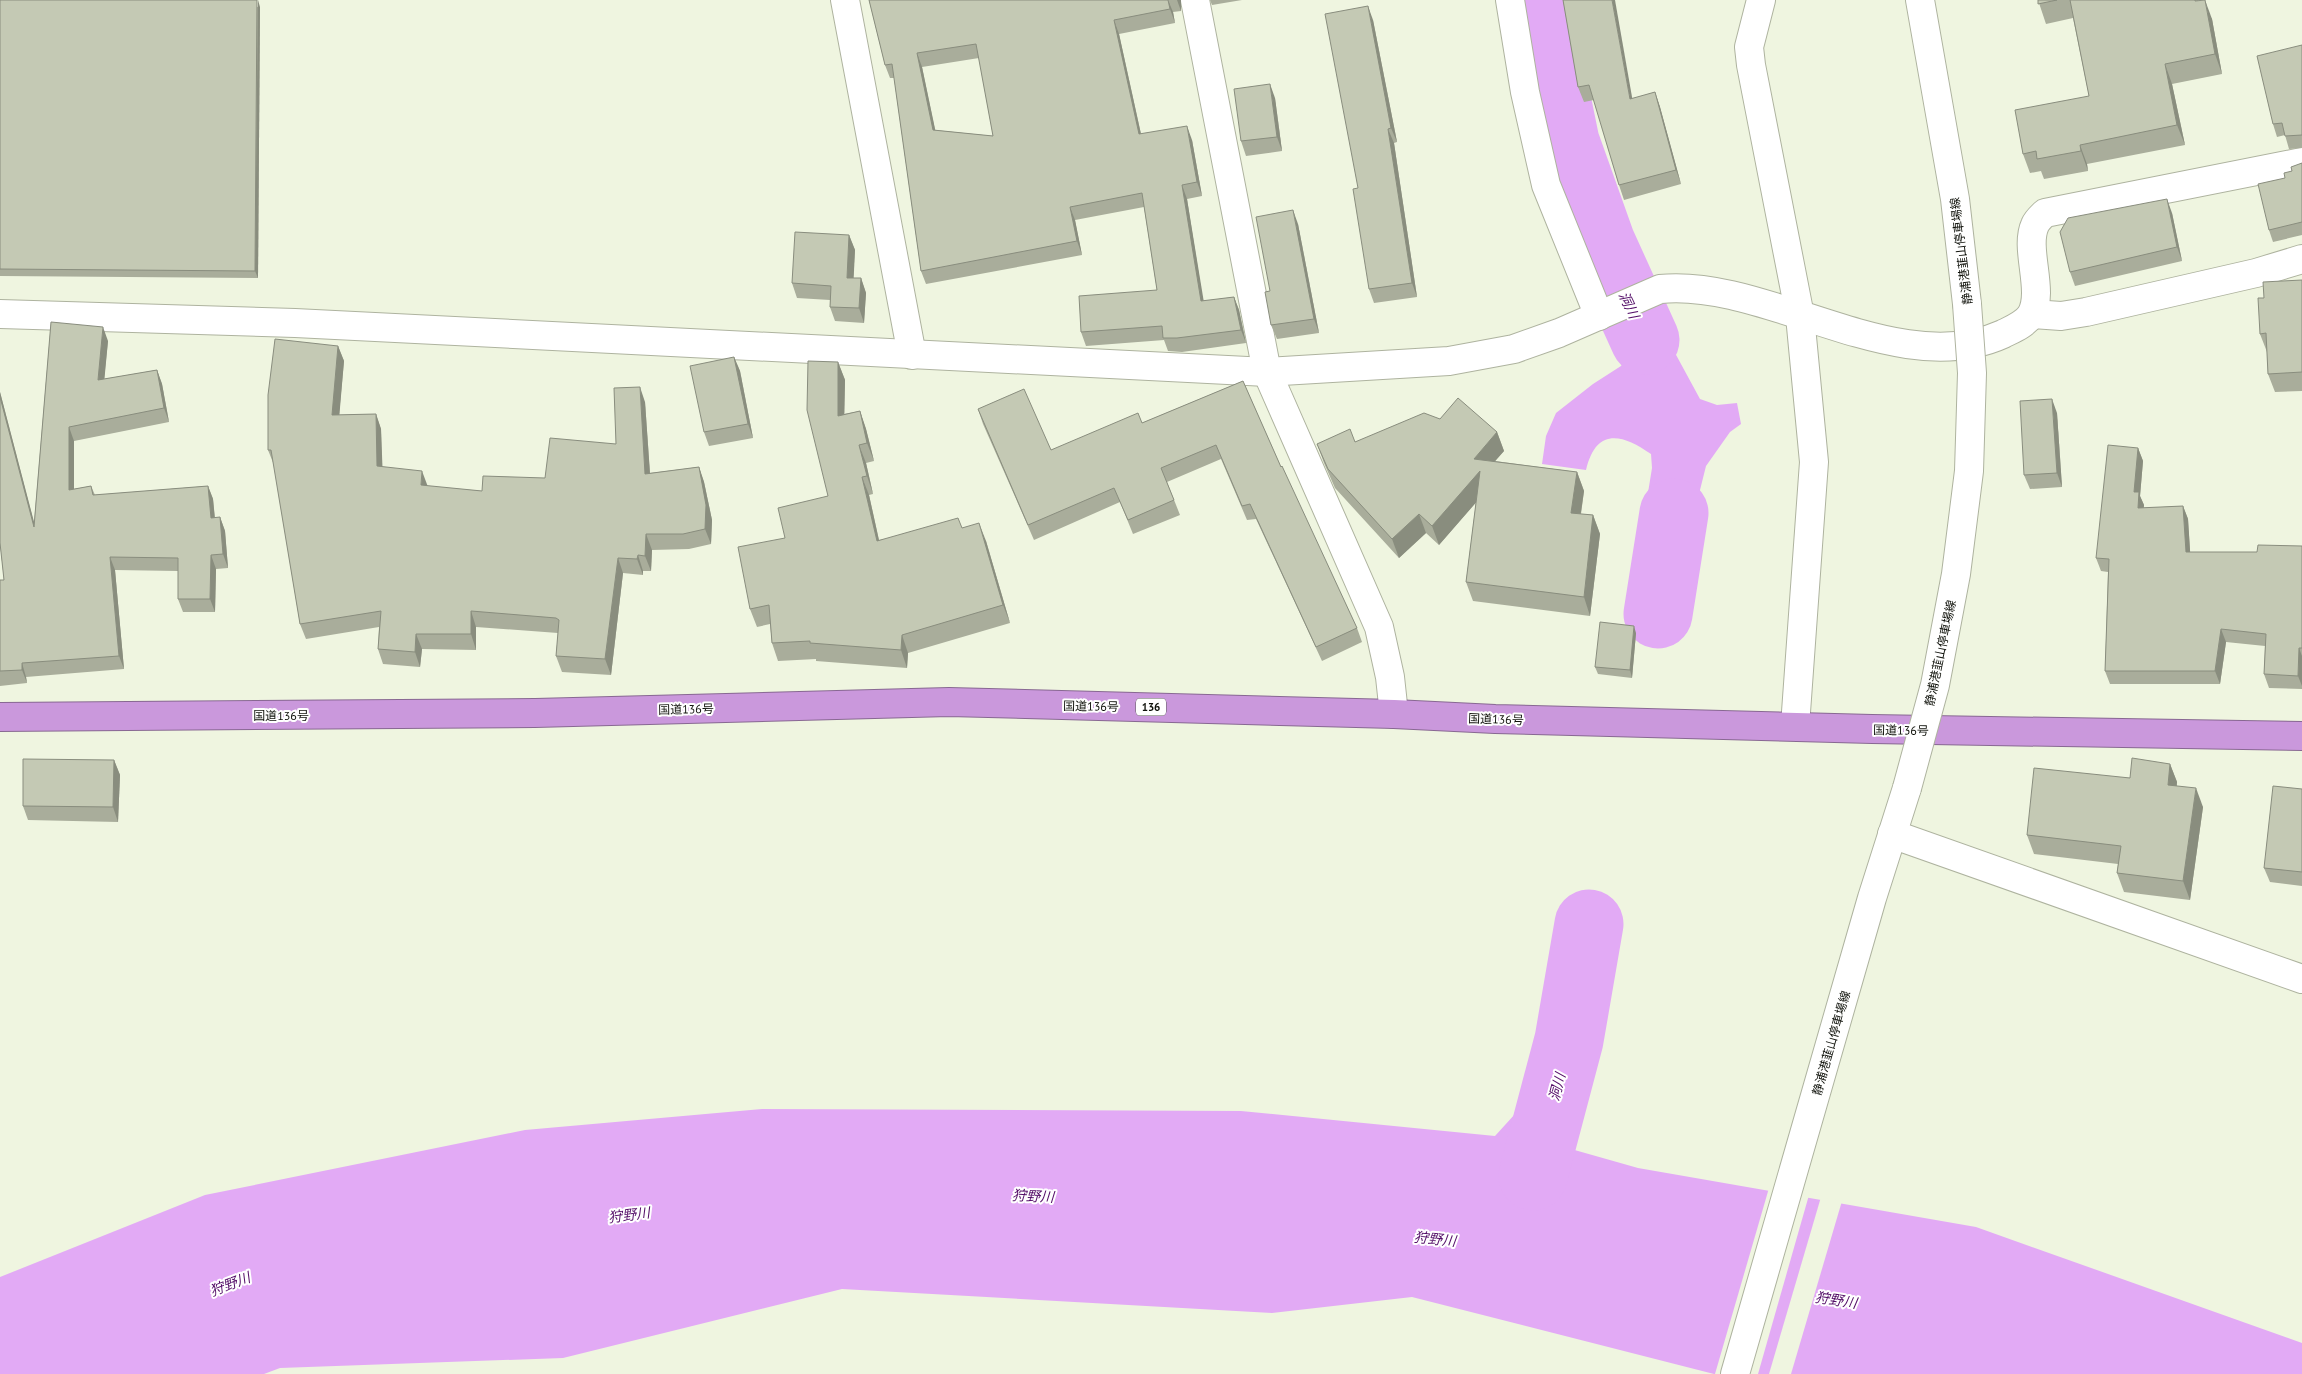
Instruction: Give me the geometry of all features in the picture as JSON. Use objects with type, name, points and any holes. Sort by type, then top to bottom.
[{"type":"highway","name":"国道136号","points":[[0,717],[536,713],[949,702],[2007,733],[2302,736]]},
{"type":"street","points":[[845,0],[912,354]]},
{"type":"street","points":[[1195,0],[1267,372],[1379,627],[1390,677],[1394,714]]},
{"type":"street","points":[[1510,0],[1525,92],[1546,185],[1603,314]]},
{"type":"street","points":[[1762,0],[1749,47],[1751,65],[1800,316],[1814,462],[1795,726]]},
{"type":"street","name":"静浦港韮山停車場線","points":[[1735,1374],[1872,898],[1907,788],[1936,685],[1958,556],[1969,462],[1972,373],[1967,304],[1955,199],[1920,0]]},
{"type":"street","points":[[0,314],[295,323],[1267,372],[1449,361],[1514,349],[1559,333],[1660,288],[1678,287],[1751,300],[1869,336],[1944,346],[1997,336],[2023,324],[2032,314],[2035,299],[2033,237],[2035,225],[2045,213],[2302,162]]},
{"type":"street","points":[[2032,314],[2061,316],[2086,312],[2256,273],[2302,259]]},
{"type":"street","points":[[1892,834],[2302,979]]},
{"type":"water","points":[[1618,248],[1700,399],[1717,405],[1737,403],[1741,424],[1730,432],[1706,466],[1699,494],[1683,609],[1630,604],[1652,468],[1651,454],[1630,442],[1611,438],[1603,441],[1596,447],[1590,456],[1586,470],[1542,464],[1546,436],[1556,413],[1593,384],[1621,366],[1629,355],[1628,328],[1592,261]]},
{"type":"water","name":"狩野川","points":[[1538,1079],[1565,1085],[1564,1108],[1571,1149],[1638,1168],[1976,1227],[2302,1343],[2302,1374],[1714,1374],[1412,1297],[1272,1313],[842,1289],[563,1358],[280,1368],[264,1374],[0,1374],[0,1277],[205,1195],[525,1130],[762,1109],[1241,1111],[1495,1136],[1515,1114]]},
{"type":"pier","points":[[1769,1188],[1809,1195],[1758,1374],[1715,1374]]},
{"type":"pier","points":[[1821,1197],[1842,1201],[1791,1374],[1769,1374]]},
{"type":"building","points":[[0,0],[257,0],[255,271],[0,269]]},
{"type":"building","points":[[869,0],[1168,0],[1170,9],[1114,20],[1139,134],[1187,126],[1197,182],[1182,185],[1201,301],[1234,297],[1241,330],[1177,338],[1163,338],[1162,326],[1081,332],[1079,296],[1157,290],[1142,193],[1070,207],[1077,241],[921,271],[892,64],[885,65]],"holes":[[[976,44],[993,136],[933,130],[917,53]]]},
{"type":"building","points":[[1563,0],[1612,0],[1630,99],[1655,92],[1676,170],[1619,185],[1589,85],[1578,87]]},
{"type":"building","points":[[2038,0],[2057,0],[2038,4]]},
{"type":"building","points":[[2070,0],[2205,0],[2215,54],[2165,64],[2177,125],[2080,145],[2081,151],[2037,159],[2036,151],[2023,154],[2015,110],[2089,96]]},
{"type":"building","points":[[1368,6],[1391,128],[1388,129],[1412,283],[1369,289],[1353,189],[1358,188],[1325,14]]},
{"type":"building","points":[[2302,45],[2302,135],[2285,136],[2282,123],[2273,124],[2257,56]]},
{"type":"building","points":[[1270,84],[1277,137],[1241,141],[1234,89]]},
{"type":"building","points":[[2302,163],[2302,222],[2269,230],[2258,184],[2285,178],[2284,173],[2292,171],[2291,167]]},
{"type":"building","points":[[2167,199],[2177,247],[2070,272],[2060,232],[2068,218]]},
{"type":"building","points":[[1293,210],[1314,319],[1271,325],[1265,292],[1270,291],[1256,217]]},
{"type":"building","points":[[795,232],[849,235],[847,278],[861,278],[859,308],[830,307],[831,286],[792,283]]},
{"type":"building","points":[[2302,280],[2302,372],[2268,374],[2266,333],[2260,334],[2258,298],[2264,298],[2263,282]]},
{"type":"building","points":[[51,322],[103,327],[98,380],[157,370],[164,408],[69,427],[69,490],[91,486],[93,495],[208,486],[211,518],[220,517],[223,554],[211,555],[210,599],[178,599],[178,558],[110,557],[119,656],[22,663],[22,670],[0,671],[0,580],[4,580],[0,543],[0,397],[34,527]]},
{"type":"building","points":[[275,339],[338,346],[332,415],[376,414],[377,466],[422,471],[421,485],[482,491],[483,476],[545,478],[550,438],[616,444],[614,388],[640,387],[645,474],[699,467],[706,505],[705,529],[683,534],[646,534],[645,556],[638,555],[637,559],[618,558],[605,659],[556,656],[559,620],[556,618],[471,611],[471,634],[416,634],[415,652],[378,649],[381,611],[300,624],[271,450],[268,450],[268,395]]},
{"type":"building","points":[[734,357],[748,424],[704,432],[690,366]]},
{"type":"building","points":[[808,361],[838,362],[838,416],[860,411],[867,443],[859,445],[867,476],[862,477],[877,541],[958,518],[962,528],[979,523],[1003,605],[902,635],[901,650],[810,643],[810,641],[772,643],[769,605],[750,609],[738,547],[785,538],[778,508],[828,496],[807,410]]},
{"type":"building","points":[[1243,381],[1281,467],[1357,628],[1316,647],[1250,504],[1242,506],[1216,445],[1161,468],[1174,500],[1128,520],[1114,488],[1028,525],[978,409],[1024,389],[1051,450],[1138,413],[1142,423]]},
{"type":"building","points":[[1458,398],[1497,432],[1474,459],[1577,472],[1571,513],[1593,515],[1584,597],[1466,582],[1480,471],[1432,526],[1419,514],[1392,539],[1328,469],[1317,444],[1350,429],[1355,442],[1424,413],[1440,419]]},
{"type":"building","points":[[2052,399],[2057,473],[2024,475],[2020,401]]},
{"type":"building","points":[[2108,445],[2138,448],[2134,492],[2139,492],[2138,508],[2183,506],[2186,552],[2257,552],[2258,545],[2302,546],[2302,648],[2299,648],[2298,676],[2264,674],[2266,634],[2221,629],[2215,671],[2105,671],[2109,559],[2096,558]]},
{"type":"building","points":[[1600,622],[1634,626],[1630,670],[1595,667]]},
{"type":"building","points":[[2132,758],[2170,764],[2168,785],[2196,788],[2183,881],[2117,873],[2121,846],[2027,835],[2034,768],[2130,778]]},
{"type":"building","points":[[23,759],[114,760],[113,807],[23,806]]},
{"type":"building","points":[[2273,786],[2302,789],[2302,872],[2264,868]]},
{"type":"waterway","name":"洞川","points":[[1536,0],[1565,142],[1601,243],[1645,340]]},
{"type":"waterway","name":"洞川","points":[[1658,614],[1674,513]]},
{"type":"waterway","name":"洞川","points":[[1533,1176],[1569,1040],[1589,924]]}]
